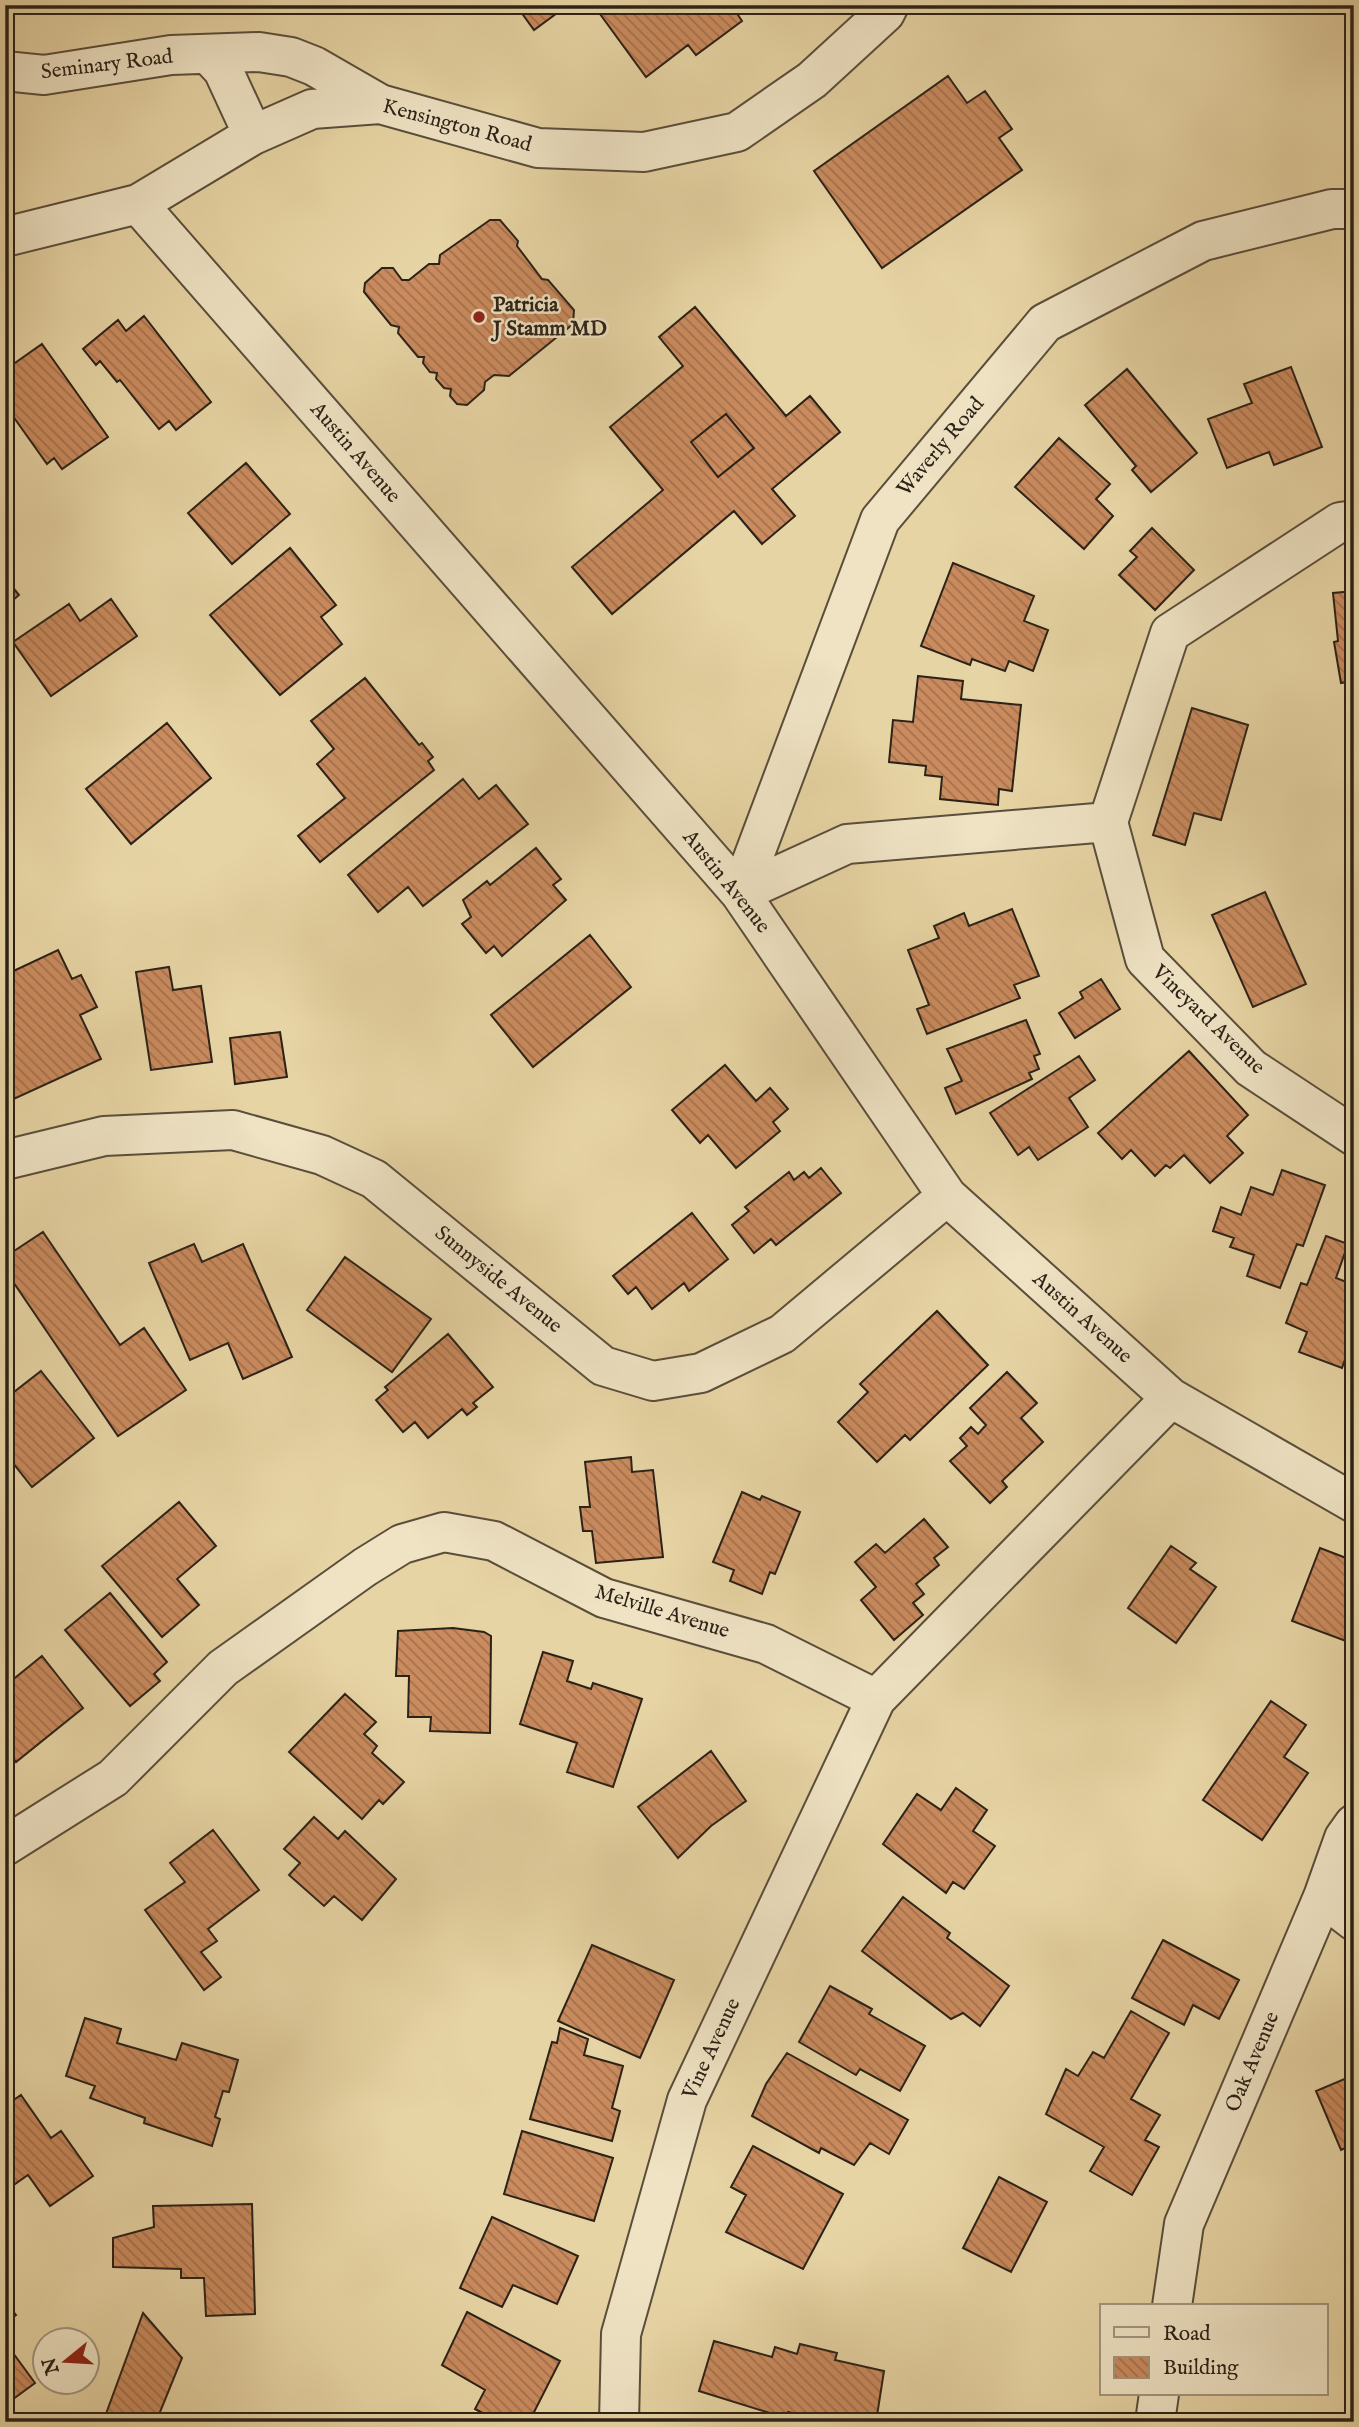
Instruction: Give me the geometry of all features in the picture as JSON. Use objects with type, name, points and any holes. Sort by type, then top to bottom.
[{"type":"street","name":"Kensington Road","points":[[5,237],[138,204],[253,135],[312,109],[380,103],[538,148],[644,152],[737,132],[812,80],[885,13],[889,5]]},
{"type":"street","name":"Seminary Road","points":[[5,71],[44,75],[171,55],[259,52],[291,57],[314,66],[380,103]]},
{"type":"street","points":[[208,54],[223,70],[253,135]]},
{"type":"street","name":"Austin Avenue","points":[[138,204],[740,893],[947,1196],[1171,1398],[1354,1503]]},
{"type":"street","name":"Waverly Road","points":[[740,893],[880,520],[1045,323],[1203,241],[1332,209],[1354,209]]},
{"type":"street","points":[[740,893],[847,844],[1108,822],[1170,633],[1340,522],[1354,520]]},
{"type":"street","name":"Vineyard Avenue","points":[[1108,822],[1145,959],[1251,1068],[1354,1136]]},
{"type":"street","name":"Sunnyside Avenue","points":[[5,1160],[104,1136],[233,1130],[322,1155],[374,1179],[603,1366],[653,1381],[701,1373],[782,1334],[947,1196]]},
{"type":"street","points":[[876,1699],[1171,1398]]},
{"type":"street","name":"Melville Avenue","points":[[5,1846],[113,1778],[223,1668],[255,1645],[402,1544],[444,1532],[494,1541],[604,1598],[766,1644],[876,1699]]},
{"type":"street","name":"Vine Avenue","points":[[619,2422],[621,2334],[687,2100],[876,1699]]},
{"type":"street","name":"Oak Avenue","points":[[1172,2304],[1184,2224],[1323,1897],[1344,1838],[1354,1824]]},
{"type":"street","points":[[1323,1897],[1354,1920]]},
{"type":"street","points":[[1155,2422],[1159,2396]]},
{"type":"building","points":[[210,5],[253,5],[253,9]]},
{"type":"building","points":[[516,5],[568,5],[534,30]]},
{"type":"building","points":[[612,5],[739,5],[734,9],[742,21],[696,55],[688,45],[646,77],[600,14]]},
{"type":"building","points":[[948,76],[967,103],[985,91],[1012,129],[999,138],[1022,170],[882,268],[814,171]]},
{"type":"building","name":"Patricia J Stamm MD","points":[[490,220],[500,220],[518,241],[517,246],[542,279],[548,280],[574,310],[573,324],[509,376],[494,375],[485,382],[484,390],[467,405],[457,404],[450,396],[451,389],[444,388],[436,379],[437,373],[430,372],[423,363],[424,357],[418,357],[398,333],[399,327],[391,325],[364,292],[365,283],[382,268],[393,268],[402,280],[409,280],[429,264],[439,264],[440,255]]},
{"type":"building","points":[[695,307],[786,416],[810,396],[840,432],[772,489],[795,516],[762,544],[734,511],[612,614],[572,567],[663,490],[610,427],[683,366],[659,337]],"holes":[[[726,414],[754,448],[718,477],[691,442]]]},
{"type":"building","points":[[144,316],[211,402],[176,430],[169,421],[159,429],[120,380],[117,382],[100,361],[96,365],[83,349],[118,320],[126,331]]},
{"type":"building","points":[[42,344],[108,437],[62,469],[54,458],[47,464],[5,405],[5,370]]},
{"type":"building","points":[[1291,367],[1322,447],[1274,465],[1269,452],[1227,468],[1208,419],[1252,403],[1244,384]]},
{"type":"building","points":[[1127,369],[1197,453],[1151,492],[1132,470],[1136,466],[1085,405]]},
{"type":"building","points":[[726,414],[754,448],[718,477],[691,442]]},
{"type":"building","points":[[1059,438],[1110,484],[1096,499],[1113,516],[1084,549],[1015,487]]},
{"type":"building","points":[[246,463],[290,514],[232,564],[188,513]]},
{"type":"building","points":[[1152,528],[1194,570],[1155,610],[1119,575],[1137,557],[1130,551]]},
{"type":"building","points":[[290,548],[336,605],[321,617],[342,644],[280,695],[210,615]]},
{"type":"building","points":[[953,563],[1034,596],[1024,621],[1048,630],[1033,671],[1009,661],[1005,671],[972,659],[970,665],[921,646]]},
{"type":"building","points":[[5,578],[19,595],[5,607]]},
{"type":"building","points":[[1354,591],[1354,681],[1341,683],[1334,642],[1338,641],[1333,593]]},
{"type":"building","points":[[111,599],[137,636],[51,696],[13,642],[69,604],[80,621]]},
{"type":"building","points":[[918,676],[963,681],[961,699],[1021,705],[1012,791],[999,789],[998,805],[940,799],[942,777],[925,775],[926,766],[889,762],[893,720],[913,722]]},
{"type":"building","points":[[365,678],[419,745],[422,743],[433,757],[428,761],[434,770],[320,862],[298,836],[345,798],[317,764],[334,749],[311,721]]},
{"type":"building","points":[[1192,708],[1248,725],[1221,820],[1194,813],[1185,845],[1153,835]]},
{"type":"building","points":[[167,723],[211,778],[131,844],[86,789]]},
{"type":"building","points":[[463,779],[479,799],[496,785],[528,824],[423,906],[408,887],[378,912],[348,875]]},
{"type":"building","points":[[536,848],[561,879],[553,885],[566,900],[502,956],[494,946],[486,953],[462,924],[471,917],[463,900],[487,881],[490,885]]},
{"type":"building","points":[[1265,892],[1306,984],[1253,1007],[1212,915]]},
{"type":"building","points":[[1012,909],[1039,976],[1014,985],[1020,998],[927,1034],[917,1009],[929,1005],[908,950],[939,938],[934,926],[964,913],[969,926]]},
{"type":"building","points":[[590,935],[631,987],[533,1067],[491,1015]]},
{"type":"building","points":[[58,950],[72,979],[81,975],[97,1007],[80,1015],[101,1059],[5,1103],[5,975]]},
{"type":"building","points":[[169,967],[173,990],[201,986],[212,1062],[151,1070],[136,972]]},
{"type":"building","points":[[1101,979],[1120,1009],[1075,1038],[1059,1013],[1083,998],[1080,992]]},
{"type":"building","points":[[1026,1020],[1040,1054],[1034,1056],[1039,1069],[1029,1073],[1032,1079],[956,1114],[945,1088],[962,1081],[947,1049]]},
{"type":"building","points":[[280,1032],[287,1077],[235,1084],[230,1038]]},
{"type":"building","points":[[1189,1051],[1248,1115],[1227,1136],[1243,1153],[1210,1183],[1184,1155],[1170,1168],[1166,1165],[1155,1176],[1131,1150],[1122,1159],[1098,1133]]},
{"type":"building","points":[[1079,1056],[1095,1080],[1069,1098],[1088,1127],[1038,1160],[1029,1147],[1018,1155],[990,1113]]},
{"type":"building","points":[[725,1065],[756,1101],[770,1088],[788,1109],[773,1122],[780,1131],[736,1168],[708,1135],[700,1143],[672,1110]]},
{"type":"building","points":[[821,1168],[841,1193],[776,1245],[771,1239],[754,1253],[732,1225],[749,1211],[745,1207],[789,1172],[794,1180],[804,1172],[809,1178]]},
{"type":"building","points":[[1282,1170],[1325,1185],[1303,1246],[1297,1244],[1280,1288],[1247,1276],[1254,1255],[1230,1247],[1234,1238],[1213,1231],[1221,1207],[1241,1215],[1251,1187],[1273,1195]]},
{"type":"building","points":[[692,1213],[728,1259],[689,1291],[684,1283],[652,1309],[636,1287],[628,1294],[613,1276]]},
{"type":"building","points":[[43,1232],[120,1345],[144,1328],[186,1390],[118,1436],[5,1270],[5,1257]]},
{"type":"building","points":[[1326,1236],[1348,1244],[1336,1278],[1354,1285],[1354,1353],[1348,1351],[1342,1368],[1299,1352],[1307,1332],[1286,1323],[1301,1283],[1307,1285]]},
{"type":"building","points":[[194,1244],[202,1262],[243,1244],[292,1357],[243,1379],[228,1343],[190,1360],[149,1263]]},
{"type":"building","points":[[345,1257],[431,1319],[392,1372],[307,1310]]},
{"type":"building","points":[[937,1311],[988,1365],[910,1440],[905,1435],[877,1462],[838,1422],[868,1392],[860,1384]]},
{"type":"building","points":[[448,1334],[493,1387],[473,1403],[477,1407],[467,1415],[462,1409],[428,1438],[415,1422],[403,1432],[376,1400],[388,1390],[385,1387]]},
{"type":"building","points":[[41,1371],[94,1438],[32,1487],[5,1453],[5,1399]]},
{"type":"building","points":[[1007,1372],[1037,1403],[1021,1418],[1043,1442],[1002,1481],[1007,1487],[990,1503],[950,1461],[967,1446],[960,1438],[971,1427],[978,1434],[986,1425],[970,1408]]},
{"type":"building","points":[[631,1457],[632,1472],[653,1470],[663,1557],[596,1563],[592,1531],[583,1531],[580,1507],[590,1507],[585,1462]]},
{"type":"building","points":[[742,1492],[760,1500],[762,1496],[800,1512],[775,1574],[770,1572],[762,1594],[730,1581],[734,1570],[713,1562]]},
{"type":"building","points":[[179,1502],[216,1546],[177,1579],[199,1605],[162,1637],[102,1566]]},
{"type":"building","points":[[924,1519],[948,1547],[934,1558],[939,1565],[916,1584],[924,1594],[913,1603],[923,1615],[894,1640],[861,1600],[876,1587],[855,1562],[876,1544],[885,1553]]},
{"type":"building","points":[[1171,1546],[1196,1563],[1190,1569],[1216,1587],[1176,1643],[1128,1608]]},
{"type":"building","points":[[1320,1548],[1354,1561],[1354,1644],[1292,1621]]},
{"type":"building","points":[[110,1593],[167,1662],[154,1674],[160,1681],[130,1706],[65,1630]]},
{"type":"building","points":[[453,1628],[484,1632],[491,1636],[490,1733],[430,1731],[431,1717],[408,1717],[409,1676],[396,1676],[398,1631]]},
{"type":"building","points":[[543,1652],[573,1661],[567,1681],[591,1689],[593,1683],[642,1699],[613,1787],[567,1772],[577,1743],[520,1724]]},
{"type":"building","points":[[42,1656],[83,1708],[16,1762],[5,1748],[5,1686]]},
{"type":"building","points":[[345,1694],[376,1722],[364,1734],[377,1746],[372,1753],[404,1782],[383,1804],[379,1800],[362,1819],[289,1752]]},
{"type":"building","points":[[1271,1701],[1306,1725],[1284,1757],[1308,1773],[1262,1840],[1203,1800]]},
{"type":"building","points":[[711,1751],[746,1801],[711,1826],[678,1858],[638,1807]]},
{"type":"building","points":[[5,1785],[12,1795],[5,1800]]},
{"type":"building","points":[[956,1788],[987,1810],[973,1831],[995,1846],[964,1889],[953,1882],[946,1893],[883,1844],[917,1794],[941,1810]]},
{"type":"building","points":[[314,1817],[338,1839],[345,1831],[396,1879],[362,1920],[334,1896],[324,1906],[289,1875],[300,1863],[284,1849]]},
{"type":"building","points":[[213,1830],[259,1890],[208,1929],[217,1941],[201,1952],[221,1977],[204,1990],[145,1910],[185,1882],[170,1863]]},
{"type":"building","points":[[903,1897],[950,1933],[947,1938],[1009,1986],[980,2026],[963,2013],[951,2019],[862,1951]]},
{"type":"building","points":[[1163,1940],[1239,1980],[1219,2019],[1193,2005],[1184,2025],[1132,1998]]},
{"type":"building","points":[[592,1945],[674,1980],[640,2058],[558,2021]]},
{"type":"building","points":[[830,1986],[872,2009],[869,2014],[925,2046],[900,2091],[860,2069],[856,2075],[799,2042]]},
{"type":"building","points":[[1131,2011],[1169,2033],[1131,2099],[1160,2115],[1145,2140],[1159,2147],[1132,2195],[1090,2171],[1104,2147],[1046,2114],[1066,2069],[1078,2076],[1093,2052],[1104,2058]]},
{"type":"building","points":[[85,2018],[121,2029],[117,2043],[176,2060],[182,2043],[238,2060],[229,2092],[223,2091],[215,2117],[220,2119],[212,2146],[144,2123],[145,2118],[90,2098],[95,2086],[66,2076]]},
{"type":"building","points":[[560,2028],[588,2039],[584,2055],[623,2066],[612,2108],[620,2111],[612,2141],[530,2119],[552,2042],[557,2043]]},
{"type":"building","points":[[787,2053],[908,2120],[889,2154],[870,2143],[854,2165],[821,2148],[819,2153],[752,2116],[766,2084]]},
{"type":"building","points":[[1354,2075],[1354,2144],[1341,2150],[1316,2091]]},
{"type":"building","points":[[21,2095],[51,2138],[61,2131],[93,2176],[50,2206],[28,2175],[5,2191],[5,2106]]},
{"type":"building","points":[[522,2131],[613,2158],[594,2221],[504,2194]]},
{"type":"building","points":[[753,2146],[843,2194],[803,2269],[726,2232],[746,2195],[731,2187]]},
{"type":"building","points":[[999,2177],[1047,2202],[1011,2272],[963,2248]]},
{"type":"building","points":[[252,2204],[255,2314],[206,2316],[204,2278],[181,2278],[181,2269],[113,2267],[113,2238],[154,2227],[153,2206]]},
{"type":"building","points":[[492,2217],[578,2256],[557,2304],[513,2285],[502,2307],[460,2288]]},
{"type":"building","points":[[5,2301],[16,2315],[5,2323]]},
{"type":"building","points":[[467,2312],[560,2361],[529,2422],[499,2422],[475,2409],[485,2390],[442,2365]]},
{"type":"building","points":[[143,2313],[182,2358],[156,2422],[103,2422]]},
{"type":"building","points":[[714,2341],[772,2357],[775,2347],[797,2354],[800,2344],[837,2353],[835,2360],[884,2371],[876,2422],[828,2422],[788,2412],[786,2418],[699,2391]]},
{"type":"building","points":[[5,2342],[32,2379],[32,2385],[5,2405]]},
{"type":"place","name":"Patricia J Stamm MD","points":[[479,317]]}]
